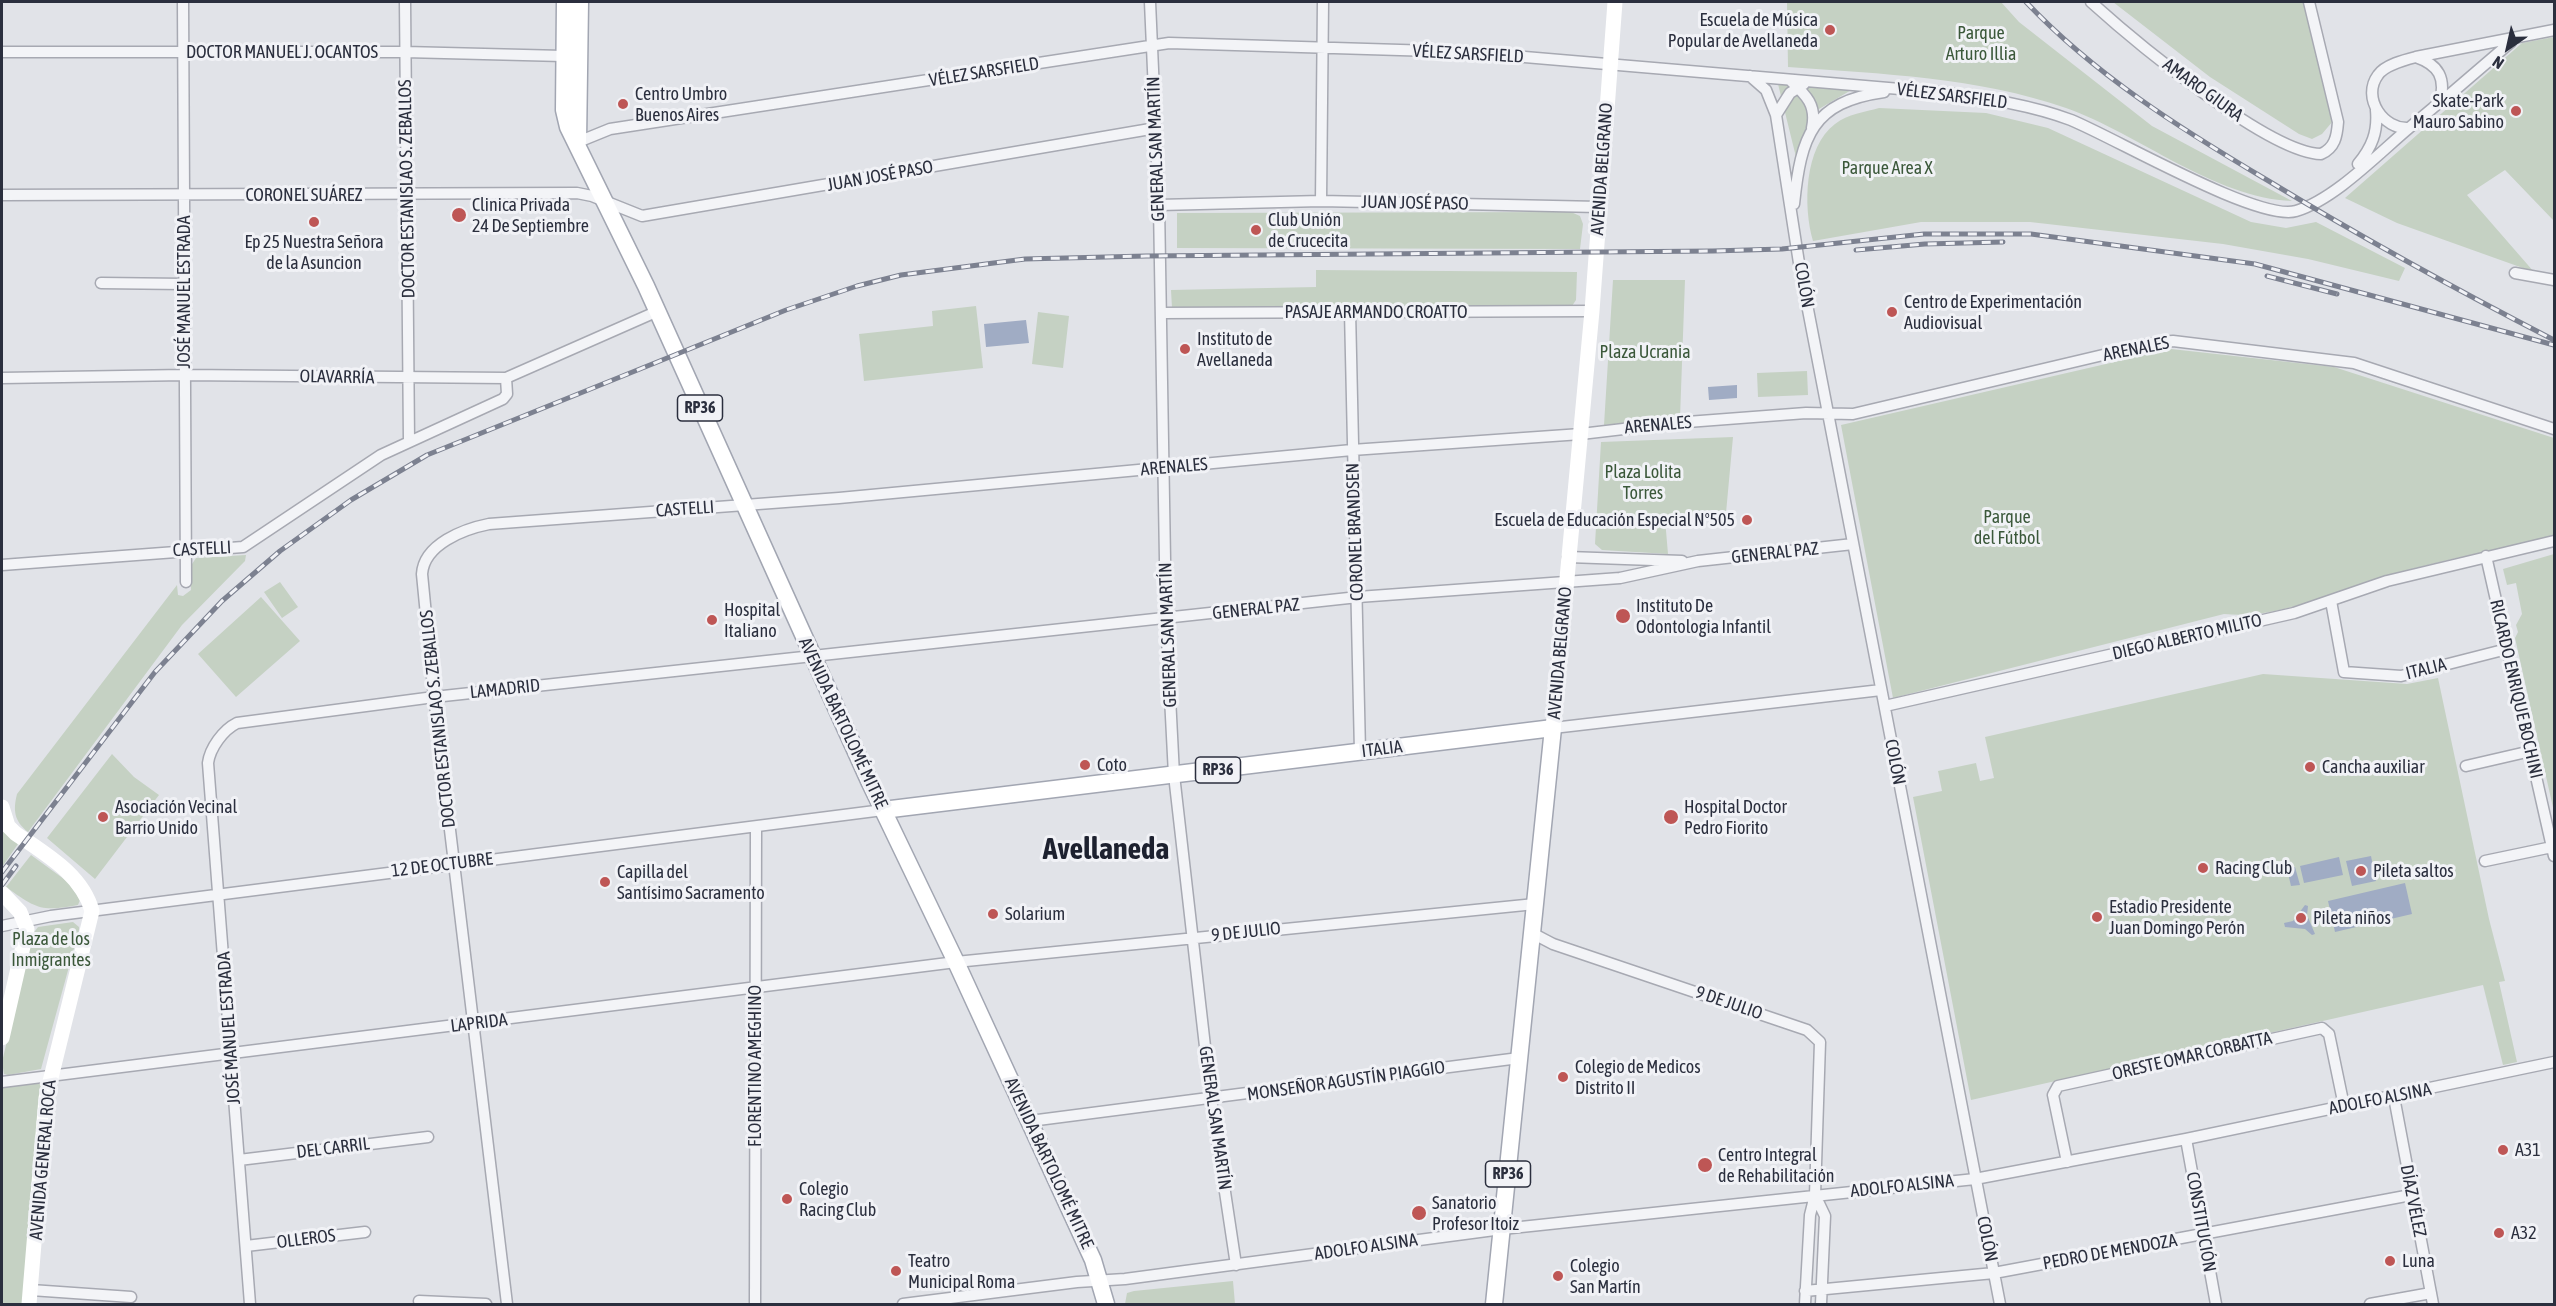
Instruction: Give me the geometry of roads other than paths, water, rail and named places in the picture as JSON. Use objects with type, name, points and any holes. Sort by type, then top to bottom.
[{"type":"main road","name":"AVENIDA BARTOLOMÉ MITRE","points":[[565,2],[564,110],[568,127],[578,142],[658,311],[883,810],[1030,1121],[1093,1260],[1106,1305]]},
{"type":"main road","name":"AVENIDA BARTOLOMÉ MITRE","points":[[578,142],[580,2]]},
{"type":"main road","name":"AVENIDA BELGRANO","points":[[1494,1305],[1581,434],[1615,2]]},
{"type":"main road","name":"ITALIA","points":[[883,810],[1553,728]]},
{"type":"main road","points":[[2,807],[8,826],[15,833],[77,880],[85,890],[92,911]]},
{"type":"main road","points":[[2,893],[16,907],[25,922],[26,935],[2,1038]]},
{"type":"main road","name":"AVENIDA GENERAL ROCA","points":[[30,1297],[50,1077],[92,911]]},
{"type":"street","name":"JOSÉ MANUEL ESTRADA","points":[[183,2],[186,582]]},
{"type":"street","name":"DOCTOR ESTANISLAO S. ZEBALLOS","points":[[405,2],[409,441]]},
{"type":"street","name":"GENERAL SAN MARTÍN","points":[[1150,2],[1159,205],[1166,619],[1174,776],[1211,1099],[1236,1265]]},
{"type":"street","points":[[1321,201],[1323,2]]},
{"type":"street","name":"AMARO GIURA","points":[[2091,2],[2104,6],[2180,75],[2239,117],[2295,148],[2313,153],[2326,151],[2335,140],[2338,122],[2309,2]]},
{"type":"street","points":[[2519,38],[2502,47],[2409,128],[2389,124],[2376,110],[2372,89],[2378,75],[2385,68],[2416,57],[2554,30]]},
{"type":"street","name":"VÉLEZ SARSFIELD","points":[[578,142],[610,129],[1169,44],[1466,52],[1750,76],[1794,84],[1810,82],[1904,89],[1999,100],[2053,114],[2241,201],[2272,212],[2295,211],[2336,188],[2409,128]]},
{"type":"street","name":"DOCTOR MANUEL J. OCANTOS","points":[[2,52],[405,52],[563,56]]},
{"type":"street","points":[[2416,57],[2426,60],[2440,72],[2443,81],[2440,102]]},
{"type":"street","name":"COLÓN","points":[[1750,76],[1766,90],[1776,115],[1852,544],[2000,1305]]},
{"type":"street","points":[[1776,115],[1794,84],[1806,94],[1814,111],[1812,128]]},
{"type":"street","points":[[1812,128],[1823,115],[1842,102],[1904,89]]},
{"type":"street","name":"VÉLEZ SARSFIELD","points":[[2336,188],[2369,150],[2376,133],[2376,110]]},
{"type":"street","name":"JUAN JOSÉ PASO","points":[[606,201],[637,215],[649,215],[1156,128]]},
{"type":"street","name":"COLÓN","points":[[1793,219],[1800,168],[1812,128]]},
{"type":"street","name":"CORONEL SUÁREZ","points":[[2,195],[577,194],[606,201]]},
{"type":"street","name":"JUAN JOSÉ PASO","points":[[1159,205],[1321,201],[1599,207]]},
{"type":"street","points":[[2515,273],[2554,280]]},
{"type":"street","points":[[101,283],[184,284]]},
{"type":"street","name":"OLAVARRÍA","points":[[2,378],[184,375],[506,378],[658,311]]},
{"type":"street","name":"CORONEL BRANDSEN","points":[[1350,311],[1360,752]]},
{"type":"street","name":"PASAJE ARMANDO CROATTO","points":[[1161,313],[1592,311]]},
{"type":"street","name":"ARENALES","points":[[744,504],[1352,450],[1581,434],[1674,423],[1828,413],[1853,414],[2158,342],[2191,341],[2354,363],[2554,429]]},
{"type":"street","name":"CASTELLI","points":[[2,565],[186,549],[243,547],[359,468],[409,441],[503,399],[507,394],[506,378]]},
{"type":"street","name":"CASTELLI","points":[[422,562],[458,533],[489,524],[744,504]]},
{"type":"street","name":"DIEGO ALBERTO MILITO","points":[[1885,706],[2294,613],[2387,581],[2554,541]]},
{"type":"street","name":"GENERAL PAZ","points":[[813,657],[1358,597],[1631,576],[1698,561],[1852,544]]},
{"type":"street","name":"RICARDO ENRIQUE BOCHINI","points":[[2486,556],[2553,852]]},
{"type":"street","name":"GENERAL PAZ","points":[[1568,557],[1698,561]]},
{"type":"street","name":"DOCTOR ESTANISLAO S. ZEBALLOS","points":[[422,562],[434,697],[507,1305]]},
{"type":"street","name":"ITALIA","points":[[2331,601],[2344,672],[2401,676],[2507,649]]},
{"type":"street","name":"LAMADRID","points":[[211,752],[227,729],[237,723],[434,697],[813,657]]},
{"type":"street","name":"ITALIA","points":[[1553,728],[1881,690]]},
{"type":"street","points":[[2466,766],[2531,751]]},
{"type":"street","name":"JOSÉ MANUEL ESTRADA","points":[[211,752],[208,763],[220,894],[250,1305]]},
{"type":"street","name":"12 DE OCTUBRE","points":[[2,926],[92,911],[454,863],[756,828],[883,810]]},
{"type":"street","name":"FLORENTINO AMEGHINO","points":[[755,1305],[756,828]]},
{"type":"street","points":[[2485,861],[2553,852]]},
{"type":"street","name":"9 DE JULIO","points":[[956,962],[1535,904]]},
{"type":"street","name":"9 DE JULIO","points":[[1532,933],[1553,944],[1807,1030],[1820,1042],[1815,1196]]},
{"type":"street","name":"LAPRIDA","points":[[2,1082],[956,962]]},
{"type":"street","name":"ORESTE OMAR CORBATTA","points":[[2067,1162],[2053,1095],[2054,1089],[2058,1086],[2322,1028],[2329,1034],[2344,1106]]},
{"type":"street","name":"MONSEÑOR AGUSTÍN PIAGGIO","points":[[1030,1121],[1519,1058]]},
{"type":"street","name":"ADOLFO ALSINA","points":[[903,1305],[1236,1265],[1502,1229],[1975,1179],[2394,1097],[2554,1062]]},
{"type":"street","name":"DÍAZ VÉLEZ","points":[[2394,1097],[2433,1305]]},
{"type":"street","name":"DEL CARRIL","points":[[239,1160],[428,1137]]},
{"type":"street","name":"CONSTITUCIÓN","points":[[2186,1139],[2216,1305]]},
{"type":"street","name":"PEDRO DE MENDOZA","points":[[1805,1291],[1994,1273],[2411,1195]]},
{"type":"street","points":[[1815,1196],[1825,1215],[1821,1305]]},
{"type":"street","points":[[1805,1305],[1810,1215],[1815,1196]]},
{"type":"street","name":"OLLEROS","points":[[246,1246],[365,1232]]},
{"type":"street","points":[[2370,1305],[2431,1293]]},
{"type":"street","points":[[30,1297],[131,1297]]},
{"type":"street","points":[[419,1301],[486,1305]]},
{"type":"water","points":[[1026,320],[1029,343],[986,347],[984,324]]},
{"type":"water","points":[[1737,385],[1737,398],[1709,400],[1708,387]]},
{"type":"water","name":"Pileta saltos","points":[[2371,856],[2376,881],[2352,886],[2346,861]]},
{"type":"water","points":[[2339,857],[2343,875],[2304,883],[2300,866]]},
{"type":"water","points":[[2295,867],[2300,885],[2291,886],[2287,869]]},
{"type":"water","points":[[2405,883],[2412,914],[2335,932],[2328,901]]},
{"type":"water","name":"Pileta niños","points":[[2305,905],[2308,906],[2307,915],[2315,934],[2312,935],[2305,929],[2285,927],[2284,923],[2293,921]]},
{"type":"railway","points":[[2026,2],[2053,29],[2110,77],[2171,121],[2302,201],[2445,282],[2554,340]]},
{"type":"railway","points":[[2,872],[155,672],[222,601],[280,551],[351,500],[427,455],[786,310],[857,286],[901,275],[1025,259],[1713,251],[1782,249],[1924,234],[2031,234],[2255,264],[2554,345]]},
{"type":"railway","points":[[1856,250],[1925,244],[2003,242]]},
{"type":"railway","points":[[2267,276],[2337,294]]},
{"type":"railway","points":[[2,885],[16,866]]},
{"type":"place","name":"Escuela de Música Popular de Avellaneda","points":[[1830,30]]},
{"type":"place","name":"Centro Umbro Buenos Aires","points":[[623,104]]},
{"type":"place","name":"Skate-Park Mauro Sabino","points":[[2516,111]]},
{"type":"place","name":"Clinica Privada 24 De Septiembre","points":[[459,215]]},
{"type":"place","name":"Ep 25 Nuestra Señora de la Asuncion","points":[[314,222]]},
{"type":"place","name":"Club Unión de Crucecita","points":[[1256,230]]},
{"type":"place","name":"Centro de Experimentación Audiovisual","points":[[1892,312]]},
{"type":"place","name":"Instituto de Avellaneda","points":[[1185,349]]},
{"type":"place","name":"Escuela de Educación Especial N°505","points":[[1747,520]]},
{"type":"place","name":"Instituto De Odontologia Infantil","points":[[1623,616]]},
{"type":"place","name":"Hospital Italiano","points":[[712,620]]},
{"type":"place","name":"Coto","points":[[1085,765]]},
{"type":"place","name":"Cancha auxiliar","points":[[2310,767]]},
{"type":"place","name":"Asociación Vecinal Barrio Unido","points":[[103,817]]},
{"type":"place","name":"Hospital Doctor Pedro Fiorito","points":[[1671,817]]},
{"type":"place","name":"Racing Club","points":[[2203,868]]},
{"type":"place","name":"Pileta saltos","points":[[2361,871]]},
{"type":"place","name":"Capilla del Santísimo Sacramento","points":[[605,882]]},
{"type":"place","name":"Solarium","points":[[993,914]]},
{"type":"place","name":"Estadio Presidente Juan Domingo Perón","points":[[2097,917]]},
{"type":"place","name":"Pileta niños","points":[[2301,918]]},
{"type":"place","name":"Colegio de Medicos Distrito II","points":[[1563,1077]]},
{"type":"place","name":"A31","points":[[2503,1150]]},
{"type":"place","name":"Centro Integral de Rehabilitación","points":[[1705,1165]]},
{"type":"place","name":"Colegio Racing Club","points":[[787,1199]]},
{"type":"place","name":"Sanatorio Profesor Itoiz","points":[[1419,1213]]},
{"type":"place","name":"A32","points":[[2499,1233]]},
{"type":"place","name":"Luna","points":[[2390,1261]]},
{"type":"place","name":"Teatro Municipal Roma","points":[[896,1271]]},
{"type":"place","name":"Colegio San Martín","points":[[1558,1276]]},
{"type":"district","name":"Avellaneda","points":[[1106,850]]},
{"type":"park label","name":"Parque Arturo Illia","points":[[1981,43]]},
{"type":"park label","name":"Parque Area X","points":[[1887,168]]},
{"type":"park label","name":"Plaza Ucrania","points":[[1645,352]]},
{"type":"park label","name":"Plaza Lolita Torres","points":[[1643,482]]},
{"type":"park label","name":"Parque del Fútbol","points":[[2007,527]]},
{"type":"park label","name":"Plaza de los Inmigrantes","points":[[51,949]]}]
